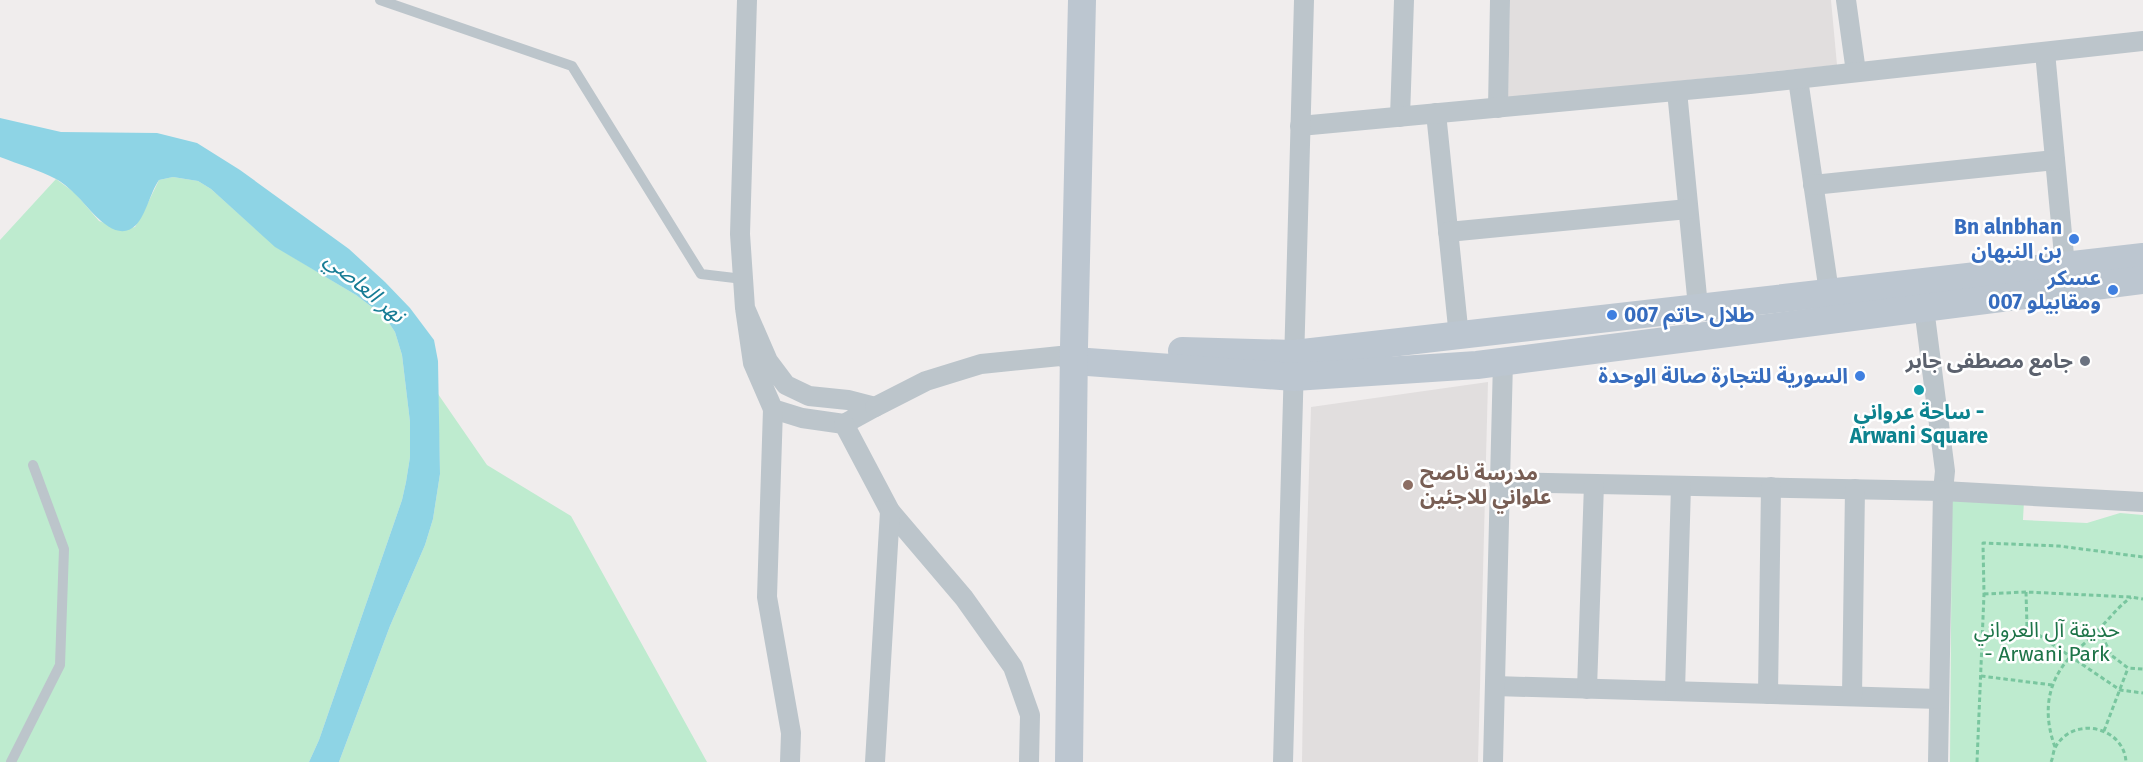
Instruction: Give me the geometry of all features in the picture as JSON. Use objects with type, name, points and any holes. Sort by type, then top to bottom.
[{"type":"main road","points":[[1069,762],[1069,355],[1082,0]]},
{"type":"main road","points":[[1294,366],[1459,337],[1698,307],[2143,257]]},
{"type":"main road","points":[[1069,355],[1294,366],[1503,361],[2143,280]]},
{"type":"street","points":[[747,0],[740,234],[745,308],[753,363],[773,409],[767,597],[791,733],[790,762]]},
{"type":"street","points":[[1283,762],[1304,0]]},
{"type":"street","points":[[1400,117],[1404,0]]},
{"type":"street","points":[[1498,108],[1500,0]]},
{"type":"street","points":[[1846,0],[1856,72]]},
{"type":"street","points":[[1300,126],[1798,79],[2143,41]]},
{"type":"street","points":[[2045,51],[2065,266]]},
{"type":"street","points":[[1798,79],[1829,292]]},
{"type":"street","points":[[1677,91],[1698,307]]},
{"type":"street","points":[[1436,113],[1459,337]]},
{"type":"street","points":[[1813,185],[2055,160]]},
{"type":"street","points":[[1448,232],[1688,209]]},
{"type":"street","points":[[745,308],[768,361],[786,385],[809,396],[848,400],[875,407]]},
{"type":"street","points":[[1924,308],[1946,471],[1943,491],[1938,762]]},
{"type":"street","points":[[773,409],[802,418],[844,424],[926,381],[981,364],[1069,355]]},
{"type":"street","points":[[1493,762],[1503,361]]},
{"type":"street","points":[[844,424],[890,511],[964,598],[1013,667],[1030,715],[1029,762]]},
{"type":"street","points":[[1499,482],[1943,491],[2143,502]]},
{"type":"street","points":[[1587,689],[1594,484]]},
{"type":"street","points":[[1675,692],[1681,486]]},
{"type":"street","points":[[1767,694],[1771,488]]},
{"type":"street","points":[[1852,696],[1855,489]]},
{"type":"street","points":[[875,762],[890,511]]},
{"type":"street","points":[[1494,686],[1939,699]]},
{"type":"lane","points":[[380,0],[572,66],[701,274],[743,279]]},
{"type":"lane","points":[[10,762],[60,665],[64,549],[33,465]]},
{"type":"path","points":[[1977,762],[1983,543],[2059,546],[2143,557]]},
{"type":"path","points":[[1983,594],[2026,592],[2143,599]]},
{"type":"path","points":[[2026,592],[2026,627]]},
{"type":"path","points":[[2052,762],[2055,747],[2049,730],[2047,708],[2052,685],[2071,657],[2114,611],[2131,597]]},
{"type":"path","points":[[1982,637],[2026,627],[2120,690],[2143,693]]},
{"type":"path","points":[[2099,629],[2111,655],[2128,669],[2143,669]]},
{"type":"path","points":[[2104,731],[2128,669]]},
{"type":"path","points":[[1981,676],[2052,685]]},
{"type":"path","points":[[2055,747],[2068,734],[2085,727],[2104,731],[2118,741],[2126,755],[2127,762]]},
{"type":"shaded area","points":[[1510,0],[1831,0],[1837,65],[1508,98]]},
{"type":"shaded area","points":[[1488,382],[1478,762],[1302,762],[1311,407]]},
{"type":"green space","points":[[173,177],[198,181],[211,189],[276,247],[356,295],[385,317],[395,332],[402,355],[410,422],[410,457],[402,500],[319,740],[309,762],[0,762],[0,240],[56,179],[75,193],[99,221],[123,230],[135,227],[159,180]]},
{"type":"green space","points":[[438,394],[487,465],[571,516],[707,762],[339,762],[390,626],[425,545],[433,519],[440,474]]},
{"type":"green space","name":"حديقة آل العرواني - Arwani Park","points":[[1952,500],[2024,500],[2023,520],[2087,523],[2120,513],[2143,515],[2143,762],[1950,762]]},
{"type":"water","name":"نهر العاصي","points":[[0,118],[61,132],[157,133],[197,143],[240,170],[349,249],[410,308],[434,340],[438,361],[440,474],[433,519],[425,545],[390,626],[339,762],[309,762],[319,740],[402,500],[410,457],[410,422],[402,355],[395,332],[385,317],[356,295],[275,247],[211,189],[198,181],[173,177],[159,180],[143,216],[136,225],[128,230],[119,231],[110,227],[61,182],[0,157]]},
{"type":"place","name":"Bn alnbhan بن النبهان","points":[[2074,239]]},
{"type":"place","name":"عسكر ومقابيلو 007","points":[[2113,290]]},
{"type":"place","name":"طلال حاتم 007","points":[[1612,315]]},
{"type":"place","name":"جامع مصطفى جابر","points":[[2085,361]]},
{"type":"place","name":"السورية للتجارة صالة الوحدة","points":[[1860,376]]},
{"type":"place","name":"ساحة عرواني - Arwani Square","points":[[1919,390]]},
{"type":"place","name":"مدرسة ناصح علواني للاجئين","points":[[1408,485]]}]
